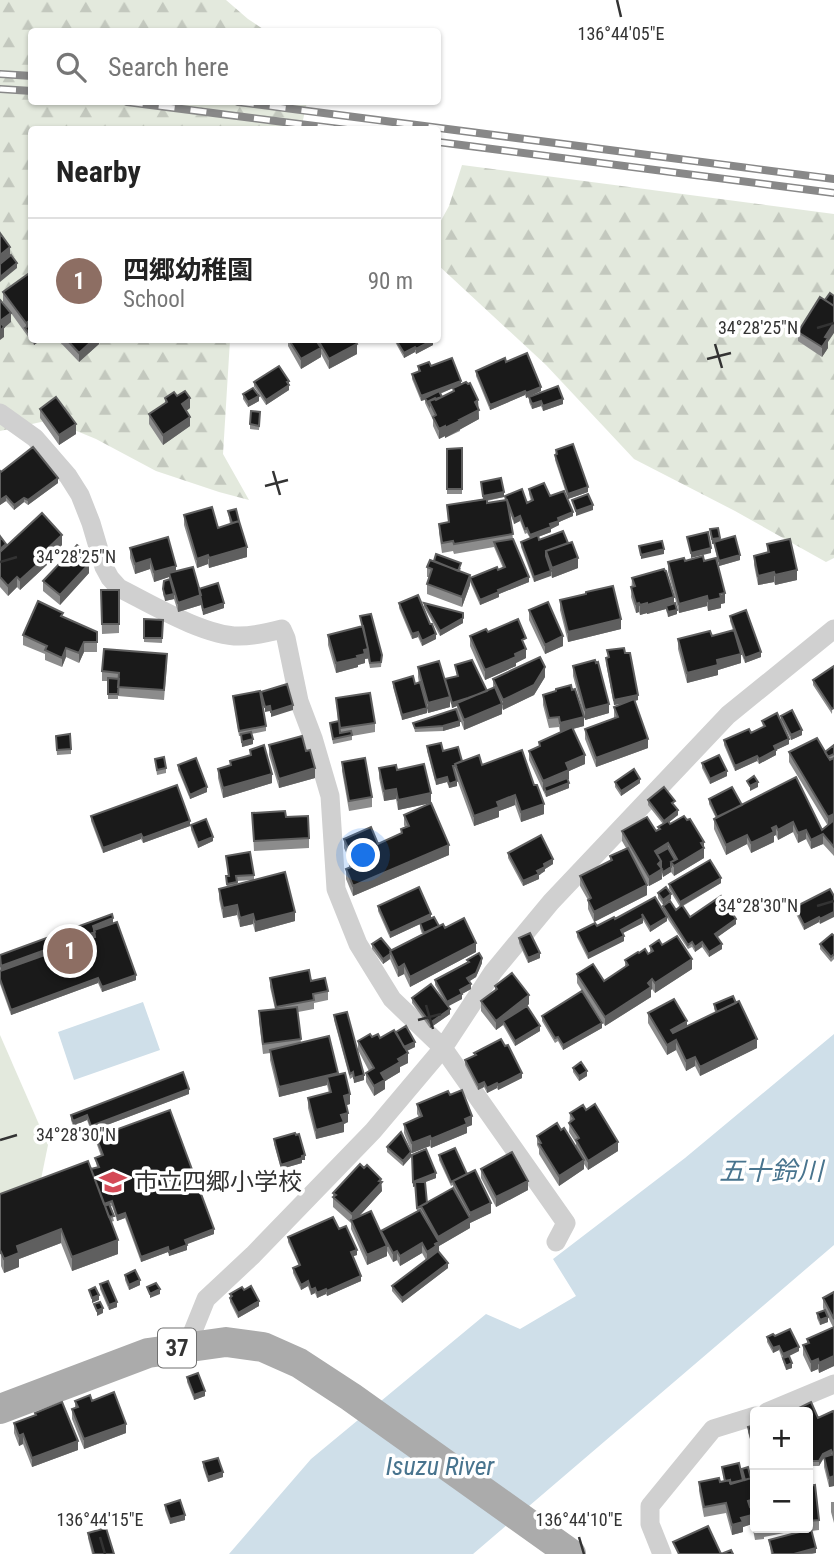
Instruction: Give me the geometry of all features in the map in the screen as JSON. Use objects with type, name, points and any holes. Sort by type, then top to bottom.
[{"type":"main road","name":"37","points":[[0,1409],[148,1353],[226,1342],[263,1348],[299,1363],[351,1396],[571,1554]]},
{"type":"street","points":[[0,414],[35,438],[68,476],[80,495],[104,567],[119,588],[200,628],[219,634],[257,635],[282,629],[299,701],[330,796],[336,890],[358,944],[392,999],[443,1048],[566,1223],[556,1242]]},
{"type":"street","points":[[187,1346],[206,1299],[253,1255],[373,1131],[443,1048],[493,972],[551,902],[728,715],[834,629]]},
{"type":"street","points":[[779,1407],[834,1384]]},
{"type":"street","points":[[662,1554],[650,1524],[650,1506],[713,1429],[750,1418]]},
{"type":"green space","points":[[0,0],[226,0],[262,28],[28,28],[28,105],[306,105],[302,126],[28,126],[28,343],[230,343],[223,454],[249,500],[156,471],[96,439],[50,420],[0,431]]},
{"type":"green space","points":[[462,165],[834,214],[834,558],[826,562],[634,459],[546,365],[441,268],[441,221],[449,206]]},
{"type":"green space","points":[[0,1035],[48,1145],[40,1184],[0,1200]]},
{"type":"water","points":[[143,1002],[160,1050],[74,1080],[58,1032]]},
{"type":"water","name":"Isuzu River","points":[[834,1034],[834,1245],[473,1554],[229,1554],[311,1459],[486,1314],[520,1329],[576,1296],[553,1259],[685,1158]]},
{"type":"building","points":[[0,233],[10,247],[0,255]]},
{"type":"building","points":[[11,255],[17,263],[0,277],[0,264]]},
{"type":"building","points":[[28,274],[28,322],[26,323],[3,292]]},
{"type":"building","points":[[830,293],[834,296],[834,306],[825,300]]},
{"type":"building","points":[[820,297],[834,306],[834,323],[822,347],[798,332]]},
{"type":"building","points":[[0,300],[11,313],[0,321]]},
{"type":"building","points":[[70,343],[90,343],[79,353]]},
{"type":"building","points":[[291,343],[318,343],[321,348],[301,359]]},
{"type":"building","points":[[320,343],[357,344],[329,359]]},
{"type":"building","points":[[398,343],[427,343],[416,349],[415,347],[404,353]]},
{"type":"building","points":[[527,353],[541,387],[490,405],[476,371],[505,358],[506,362]]},
{"type":"building","points":[[452,358],[461,381],[421,396],[412,374],[420,371],[418,366],[429,362],[431,366]]},
{"type":"building","points":[[279,366],[289,385],[266,400],[254,382]]},
{"type":"building","points":[[470,383],[478,400],[475,402],[479,410],[439,429],[429,401],[454,391],[453,388]]},
{"type":"building","points":[[558,386],[563,399],[543,406],[541,401],[532,404],[529,397]]},
{"type":"building","points":[[253,388],[259,396],[248,402],[243,394]]},
{"type":"building","points":[[185,391],[190,398],[182,404],[190,417],[163,435],[149,414],[167,402],[165,398],[174,392],[177,396]]},
{"type":"building","points":[[439,391],[442,397],[429,401],[429,405],[425,398]]},
{"type":"building","points":[[56,397],[76,424],[59,435],[40,409]]},
{"type":"building","points":[[251,411],[260,412],[259,426],[250,424]]},
{"type":"building","points":[[573,444],[588,487],[568,494],[555,455],[556,450]]},
{"type":"building","points":[[33,447],[58,478],[28,500],[24,498],[14,505],[6,496],[0,500],[0,471]]},
{"type":"building","points":[[462,448],[462,489],[447,489],[447,449]]},
{"type":"building","points":[[501,478],[504,492],[483,496],[481,482]]},
{"type":"building","points":[[544,483],[550,496],[564,491],[573,512],[558,518],[559,521],[550,524],[551,527],[530,535],[520,516],[514,519],[505,496],[522,489],[527,503],[533,500],[529,489]]},
{"type":"building","points":[[588,494],[593,505],[576,511],[572,500]]},
{"type":"building","points":[[487,499],[487,503],[507,500],[513,534],[454,544],[453,541],[442,543],[439,524],[449,522],[447,505]]},
{"type":"building","points":[[212,507],[218,528],[239,521],[247,547],[197,559],[184,515]]},
{"type":"building","points":[[236,509],[239,521],[232,523],[228,511]]},
{"type":"building","points":[[42,513],[62,535],[47,549],[50,553],[20,580],[17,577],[8,586],[0,577],[0,552]]},
{"type":"building","points":[[718,528],[720,538],[712,539],[710,529]]},
{"type":"building","points":[[563,531],[568,543],[546,551],[551,571],[534,577],[521,542],[538,535],[539,540]]},
{"type":"building","points":[[708,532],[711,548],[691,553],[687,537]]},
{"type":"building","points":[[0,536],[6,544],[0,549]]},
{"type":"building","points":[[735,536],[740,555],[719,561],[714,542]]},
{"type":"building","points":[[168,537],[176,566],[154,572],[150,559],[135,564],[130,548]]},
{"type":"building","points":[[513,539],[529,577],[480,600],[470,578],[497,567],[498,570],[505,567],[494,542]]},
{"type":"building","points":[[790,539],[797,570],[758,576],[754,556],[769,552],[767,544]]},
{"type":"building","points":[[662,541],[664,549],[641,555],[639,546]]},
{"type":"building","points":[[572,542],[578,558],[552,568],[546,551]]},
{"type":"building","points":[[77,545],[88,554],[84,559],[89,564],[60,595],[43,581]]},
{"type":"building","points":[[436,554],[461,563],[458,571],[434,561]]},
{"type":"building","points":[[703,556],[704,561],[716,558],[725,593],[720,594],[721,598],[708,601],[707,596],[679,604],[668,562]]},
{"type":"building","points":[[430,560],[470,575],[462,597],[427,584],[432,569],[427,567]]},
{"type":"building","points":[[193,567],[201,595],[178,603],[169,573]]},
{"type":"building","points":[[664,569],[674,597],[647,605],[636,604],[631,587],[635,586],[632,578]]},
{"type":"building","points":[[170,579],[174,594],[165,596],[164,581]]},
{"type":"building","points":[[218,583],[224,603],[203,610],[199,589]]},
{"type":"building","points":[[613,586],[621,619],[568,632],[560,600]]},
{"type":"building","points":[[101,590],[119,590],[119,624],[102,624]]},
{"type":"building","points":[[418,595],[436,634],[422,641],[418,632],[412,634],[399,603]]},
{"type":"building","points":[[38,601],[63,613],[61,616],[97,632],[97,642],[84,642],[79,653],[66,648],[62,658],[45,650],[47,646],[23,635]]},
{"type":"building","points":[[548,602],[563,636],[545,645],[529,610]]},
{"type":"building","points":[[424,603],[463,613],[463,618],[440,631]]},
{"type":"building","points":[[675,603],[677,610],[668,612],[666,606]]},
{"type":"building","points":[[746,610],[761,652],[745,658],[730,616]]},
{"type":"building","points":[[371,614],[382,655],[381,662],[370,663],[360,616]]},
{"type":"building","points":[[144,619],[163,620],[162,638],[144,638]]},
{"type":"building","points":[[518,619],[526,638],[522,640],[526,649],[515,654],[516,657],[485,670],[470,636],[486,629],[488,632]]},
{"type":"building","points":[[363,626],[368,649],[364,650],[365,654],[336,663],[328,635]]},
{"type":"building","points":[[734,630],[741,654],[717,660],[718,665],[687,673],[678,639],[710,631],[712,636]]},
{"type":"building","points":[[624,648],[625,653],[630,653],[638,695],[614,700],[607,650]]},
{"type":"building","points":[[104,649],[167,654],[164,690],[118,687],[119,673],[102,671]]},
{"type":"building","points":[[540,657],[545,667],[534,685],[503,700],[493,679]]},
{"type":"building","points":[[472,660],[487,691],[452,703],[445,679],[458,676],[455,665]]},
{"type":"building","points":[[595,660],[598,662],[609,704],[585,710],[573,666]]},
{"type":"building","points":[[439,661],[450,697],[428,703],[418,667]]},
{"type":"building","points":[[834,666],[834,708],[832,709],[813,680]]},
{"type":"building","points":[[413,676],[415,684],[420,682],[427,708],[402,715],[393,682]]},
{"type":"building","points":[[108,678],[119,679],[118,694],[108,694]]},
{"type":"building","points":[[287,684],[293,705],[271,712],[270,706],[265,707],[261,692]]},
{"type":"building","points":[[571,685],[572,690],[575,689],[584,717],[560,723],[559,717],[549,718],[543,695]]},
{"type":"building","points":[[495,687],[502,704],[464,720],[457,703]]},
{"type":"building","points":[[260,691],[266,726],[239,731],[233,696]]},
{"type":"building","points":[[370,693],[375,723],[340,728],[336,698]]},
{"type":"building","points":[[634,699],[648,739],[596,758],[585,729],[618,717],[614,707]]},
{"type":"building","points":[[456,709],[460,721],[443,726],[415,728],[413,723]]},
{"type":"building","points":[[792,710],[802,730],[791,735],[781,716]]},
{"type":"building","points":[[777,713],[789,739],[774,746],[776,750],[759,759],[757,756],[735,766],[724,740],[749,729],[751,733],[765,726],[762,721]]},
{"type":"building","points":[[339,721],[340,733],[351,731],[352,735],[333,739],[330,723]]},
{"type":"building","points":[[572,727],[585,755],[566,763],[569,770],[543,781],[529,751],[540,746],[539,742]]},
{"type":"building","points":[[251,732],[253,739],[242,742],[241,734]]},
{"type":"building","points":[[70,734],[71,749],[57,750],[56,736]]},
{"type":"building","points":[[302,736],[306,751],[310,750],[315,768],[279,779],[269,745]]},
{"type":"building","points":[[817,738],[830,760],[834,758],[834,814],[828,817],[789,752]]},
{"type":"building","points":[[441,743],[443,751],[458,747],[462,761],[453,766],[457,781],[449,784],[447,777],[436,780],[427,746]]},
{"type":"building","points":[[264,745],[272,774],[223,788],[218,769],[231,765],[230,761],[251,755],[250,750]]},
{"type":"building","points":[[834,745],[834,754],[828,757],[825,752]]},
{"type":"building","points":[[522,750],[544,804],[521,812],[515,795],[497,802],[499,807],[474,816],[455,764],[479,755],[482,765]]},
{"type":"building","points":[[719,755],[727,771],[710,779],[702,763]]},
{"type":"building","points":[[164,757],[166,768],[157,770],[155,759]]},
{"type":"building","points":[[196,758],[207,787],[190,795],[178,765]]},
{"type":"building","points":[[365,758],[372,797],[349,801],[342,762]]},
{"type":"building","points":[[424,764],[431,793],[398,800],[396,789],[384,791],[379,768],[396,765],[397,770]]},
{"type":"building","points":[[634,769],[640,779],[621,791],[615,782]]},
{"type":"building","points":[[754,776],[758,782],[750,786],[747,781]]},
{"type":"building","points":[[796,777],[822,830],[834,820],[834,847],[823,834],[811,840],[806,830],[798,833],[793,822],[778,830],[776,826],[772,828],[774,832],[751,843],[747,835],[726,845],[714,819]]},
{"type":"building","points":[[567,778],[569,783],[546,792],[544,787]]},
{"type":"building","points":[[177,785],[190,821],[143,838],[141,834],[103,848],[91,816]]},
{"type":"building","points":[[664,787],[675,801],[672,803],[678,810],[664,821],[648,800]]},
{"type":"building","points":[[732,787],[742,805],[717,817],[709,799]]},
{"type":"building","points":[[431,803],[449,845],[353,886],[346,869],[351,867],[349,862],[353,859],[344,839],[371,827],[378,844],[402,833],[401,829],[409,826],[404,815]]},
{"type":"building","points":[[285,811],[286,817],[308,816],[309,838],[254,841],[252,813]]},
{"type":"building","points":[[684,816],[687,820],[690,819],[704,842],[701,843],[704,848],[674,866],[671,862],[677,859],[668,843],[655,851],[662,869],[649,877],[622,831],[647,817],[656,831],[668,821],[670,824]]},
{"type":"building","points":[[206,819],[213,837],[198,843],[191,825]]},
{"type":"building","points":[[541,835],[553,859],[537,871],[539,874],[523,881],[508,853]]},
{"type":"building","points":[[628,848],[647,885],[594,912],[588,900],[591,898],[580,876],[612,860],[610,856]]},
{"type":"building","points":[[668,848],[675,860],[671,862],[671,867],[663,872],[657,854]]},
{"type":"building","points":[[250,852],[254,875],[236,876],[237,882],[227,884],[226,876],[229,876],[226,856]]},
{"type":"building","points":[[710,860],[721,878],[680,902],[669,884]]},
{"type":"building","points":[[285,872],[295,912],[255,922],[253,914],[240,918],[237,905],[223,908],[219,889]]},
{"type":"building","points":[[419,887],[431,914],[390,933],[378,906]]},
{"type":"building","points":[[666,887],[671,894],[663,900],[658,893]]},
{"type":"building","points":[[830,889],[834,896],[834,912],[804,925],[795,907]]},
{"type":"building","points":[[721,896],[736,919],[715,934],[722,944],[709,952],[702,942],[695,947],[692,942],[688,945],[663,906],[670,901],[676,910],[682,905],[690,917]]},
{"type":"building","points":[[655,897],[667,917],[650,927],[642,914],[643,918],[621,930],[624,936],[588,954],[577,932],[595,923],[597,926],[614,917],[615,919]]},
{"type":"building","points":[[112,914],[113,918],[93,926],[95,932],[1,966],[0,955]]},
{"type":"building","points":[[434,917],[439,926],[424,933],[420,923]]},
{"type":"building","points":[[464,918],[476,943],[410,977],[404,964],[398,968],[390,951],[443,924],[445,928]]},
{"type":"building","points":[[117,922],[136,975],[102,987],[98,978],[11,1010],[0,979],[0,971],[95,937],[94,930]]},
{"type":"building","points":[[530,933],[540,953],[528,958],[519,938]]},
{"type":"building","points":[[832,934],[834,954],[831,957],[820,944]]},
{"type":"building","points":[[677,936],[692,959],[655,983],[652,979],[648,983],[651,987],[605,1017],[577,974],[593,964],[604,981],[628,965],[625,960],[645,949],[648,954],[653,951],[650,946],[659,940],[662,945]]},
{"type":"building","points":[[381,938],[391,950],[383,959],[372,944]]},
{"type":"building","points":[[479,953],[482,958],[476,973],[467,978],[471,984],[460,990],[462,994],[447,1002],[435,980],[469,962],[467,960]]},
{"type":"building","points":[[309,970],[311,981],[325,978],[328,991],[313,994],[314,1000],[276,1007],[270,978]]},
{"type":"building","points":[[512,973],[529,995],[496,1021],[481,1001]]},
{"type":"building","points":[[431,984],[450,1009],[430,1023],[412,998]]},
{"type":"building","points":[[582,991],[602,1023],[563,1045],[558,1037],[555,1038],[542,1016]]},
{"type":"building","points":[[733,996],[736,1003],[717,1012],[714,1004]]},
{"type":"building","points":[[674,999],[687,1021],[671,1030],[673,1033],[739,1001],[757,1039],[700,1067],[695,1057],[686,1061],[676,1040],[667,1045],[648,1013]]},
{"type":"building","points":[[527,1006],[540,1026],[515,1041],[503,1021]]},
{"type":"building","points":[[297,1007],[301,1039],[263,1044],[259,1011]]},
{"type":"building","points":[[347,1012],[364,1075],[354,1078],[353,1072],[350,1074],[334,1015]]},
{"type":"building","points":[[406,1026],[415,1042],[404,1047],[396,1032]]},
{"type":"building","points":[[394,1030],[408,1053],[398,1059],[400,1062],[381,1073],[385,1080],[374,1086],[366,1073],[374,1068],[358,1041],[370,1034],[372,1037],[378,1034],[380,1038]]},
{"type":"building","points":[[329,1036],[338,1073],[279,1087],[270,1050]]},
{"type":"building","points":[[501,1039],[505,1046],[508,1045],[522,1073],[487,1088],[484,1082],[478,1085],[465,1060]]},
{"type":"building","points":[[581,1062],[587,1071],[579,1076],[573,1068]]},
{"type":"building","points":[[183,1072],[189,1089],[91,1126],[87,1115],[73,1121],[71,1115]]},
{"type":"building","points":[[345,1073],[350,1094],[344,1096],[348,1113],[341,1115],[344,1122],[316,1130],[308,1098],[331,1092],[327,1077]]},
{"type":"building","points":[[462,1090],[472,1116],[465,1119],[467,1124],[431,1139],[430,1136],[412,1143],[404,1124],[422,1116],[417,1104],[448,1091],[450,1095]]},
{"type":"building","points":[[595,1104],[618,1142],[588,1161],[576,1140],[579,1138],[569,1123],[574,1119],[570,1113],[583,1105],[586,1110]]},
{"type":"building","points":[[170,1110],[214,1229],[185,1240],[187,1245],[169,1252],[168,1247],[141,1257],[125,1213],[117,1216],[112,1201],[104,1204],[91,1169],[99,1167],[95,1158],[103,1155],[96,1137]]},
{"type":"building","points":[[557,1123],[561,1130],[564,1128],[584,1160],[559,1176],[539,1144],[541,1143],[537,1136]]},
{"type":"building","points":[[401,1132],[411,1152],[403,1161],[387,1147]]},
{"type":"building","points":[[299,1134],[305,1155],[281,1165],[274,1139]]},
{"type":"building","points":[[455,1148],[467,1174],[451,1182],[439,1155]]},
{"type":"building","points":[[426,1149],[436,1173],[413,1182],[412,1155]]},
{"type":"building","points":[[512,1152],[528,1181],[496,1197],[481,1169]]},
{"type":"building","points":[[88,1161],[118,1240],[72,1257],[61,1229],[17,1246],[19,1253],[4,1259],[0,1253],[0,1194]]},
{"type":"building","points":[[360,1164],[364,1168],[367,1165],[382,1182],[352,1214],[333,1197],[336,1195],[333,1193]]},
{"type":"building","points":[[475,1170],[491,1203],[470,1213],[453,1181]]},
{"type":"building","points":[[415,1182],[425,1182],[427,1203],[417,1208]]},
{"type":"building","points":[[453,1188],[470,1218],[438,1237],[421,1206]]},
{"type":"building","points":[[109,1204],[114,1216],[109,1217],[105,1206]]},
{"type":"building","points":[[420,1210],[439,1242],[427,1252],[422,1243],[400,1256],[397,1251],[393,1253],[381,1231]]},
{"type":"building","points":[[371,1211],[387,1246],[367,1255],[351,1220]]},
{"type":"building","points":[[333,1217],[339,1229],[346,1226],[357,1250],[351,1252],[361,1276],[317,1293],[315,1288],[311,1290],[308,1281],[301,1285],[293,1268],[300,1265],[288,1237]]},
{"type":"building","points":[[438,1251],[448,1263],[402,1298],[392,1286]]},
{"type":"building","points":[[135,1270],[140,1280],[129,1285],[125,1275]]},
{"type":"building","points":[[108,1281],[117,1302],[109,1305],[100,1284]]},
{"type":"building","points":[[156,1283],[160,1289],[150,1294],[147,1287]]},
{"type":"building","points":[[251,1286],[259,1301],[238,1313],[230,1294],[242,1287],[244,1290]]},
{"type":"building","points":[[95,1287],[99,1295],[92,1298],[89,1290]]},
{"type":"building","points":[[834,1292],[834,1319],[823,1298]]},
{"type":"building","points":[[100,1302],[103,1308],[97,1311],[94,1304]]},
{"type":"building","points":[[825,1310],[828,1317],[820,1320],[817,1313]]},
{"type":"building","points":[[834,1327],[834,1356],[819,1363],[818,1359],[811,1362],[803,1345],[809,1343],[807,1339]]},
{"type":"building","points":[[790,1329],[799,1347],[783,1354],[779,1346],[773,1348],[767,1337]]},
{"type":"building","points":[[789,1356],[792,1363],[786,1366],[783,1358]]},
{"type":"building","points":[[198,1373],[205,1391],[194,1395],[187,1377]]},
{"type":"building","points":[[114,1392],[126,1424],[84,1439],[72,1409],[78,1407],[75,1401],[90,1395],[92,1401]]},
{"type":"building","points":[[62,1402],[78,1441],[32,1458],[23,1434],[19,1436],[14,1423]]},
{"type":"building","points":[[811,1402],[818,1418],[834,1412],[834,1453],[831,1450],[823,1454],[819,1461],[813,1461],[813,1407],[801,1407]]},
{"type":"building","points":[[834,1454],[834,1476],[829,1478],[824,1457]]},
{"type":"building","points":[[218,1458],[223,1472],[208,1477],[203,1462]]},
{"type":"building","points":[[739,1463],[743,1480],[730,1483],[730,1480],[725,1481],[722,1467]]},
{"type":"building","points":[[748,1467],[750,1478],[745,1480],[742,1469]]},
{"type":"building","points":[[719,1478],[720,1482],[730,1480],[731,1484],[750,1478],[750,1516],[741,1518],[743,1522],[732,1525],[726,1503],[704,1507],[699,1482]]},
{"type":"building","points":[[813,1485],[819,1520],[813,1521]]},
{"type":"building","points":[[180,1500],[185,1515],[170,1519],[165,1505]]},
{"type":"building","points":[[708,1526],[721,1554],[679,1554],[673,1542]]},
{"type":"building","points":[[106,1528],[114,1554],[94,1554],[88,1533]]},
{"type":"building","points":[[796,1533],[812,1533],[816,1548],[794,1554],[773,1554],[769,1540]]},
{"type":"railway","points":[[0,74],[28,76]]},
{"type":"railway","points":[[0,89],[28,91]]},
{"type":"railway","points":[[151,105],[316,126]]},
{"type":"railway","points":[[261,105],[424,126]]},
{"type":"railway","points":[[441,128],[834,179]]},
{"type":"railway","points":[[441,142],[834,193]]},
{"type":"place","name":"四郷幼稚園","points":[[70,951]]},
{"type":"place","name":"市立四郷小学校","points":[[113,1182]]},
{"type":"water label","name":"五十鈴川","points":[[771,1171]]}]
